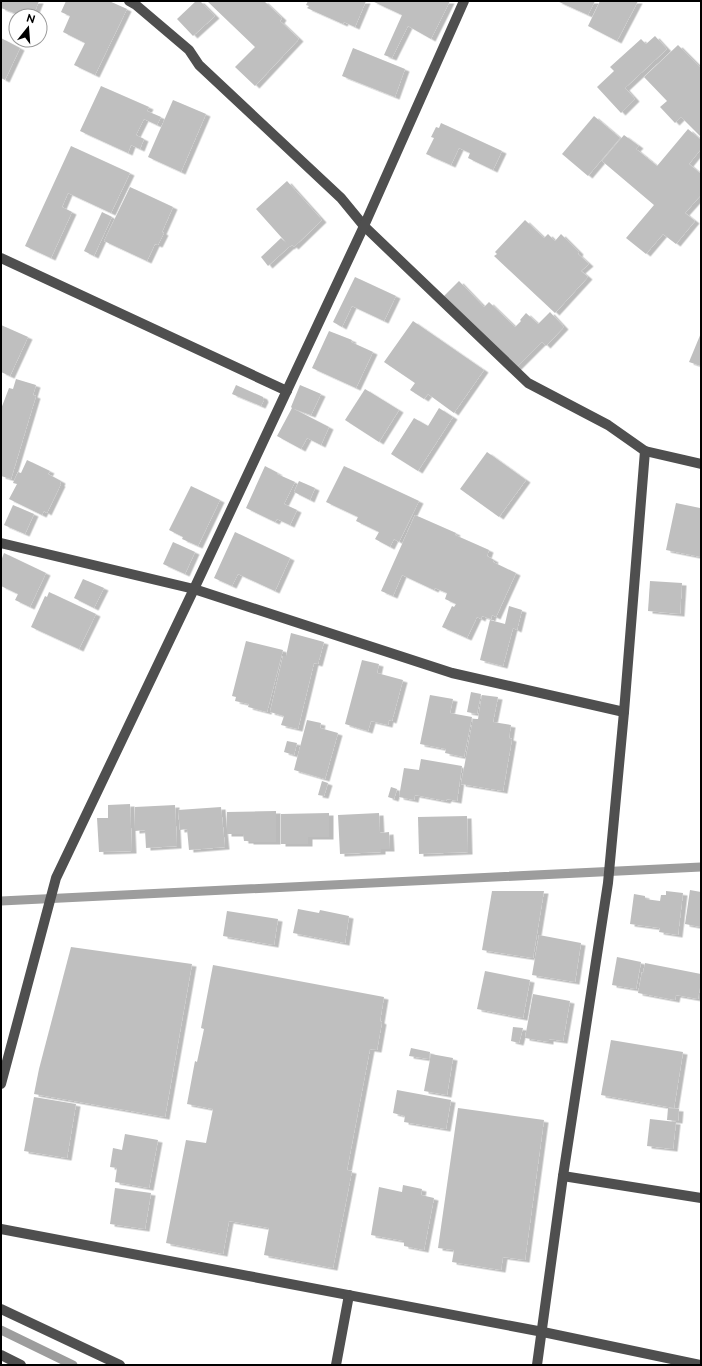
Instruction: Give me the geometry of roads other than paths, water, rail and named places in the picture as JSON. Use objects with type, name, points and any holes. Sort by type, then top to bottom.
[{"type":"street","points":[[129,1],[136,4],[189,50],[199,65],[341,198],[364,226],[528,383],[608,425],[645,450],[701,464]]},
{"type":"street","points":[[1,1084],[56,878],[194,589],[364,226],[464,1]]},
{"type":"street","points":[[1,258],[287,391]]},
{"type":"street","points":[[537,1365],[543,1332],[563,1176],[608,883],[624,712],[645,450]]},
{"type":"street","points":[[1,543],[194,589],[452,673],[624,712]]},
{"type":"street","points":[[563,1176],[701,1198]]},
{"type":"street","points":[[1,1229],[543,1332],[700,1365]]},
{"type":"street","points":[[336,1365],[349,1295]]},
{"type":"street","points":[[1,1309],[120,1365]]},
{"type":"street","points":[[1,1355],[21,1365]]},
{"type":"waterway","points":[[1,901],[701,867]]},
{"type":"waterway","points":[[1,1330],[73,1365]]}]
